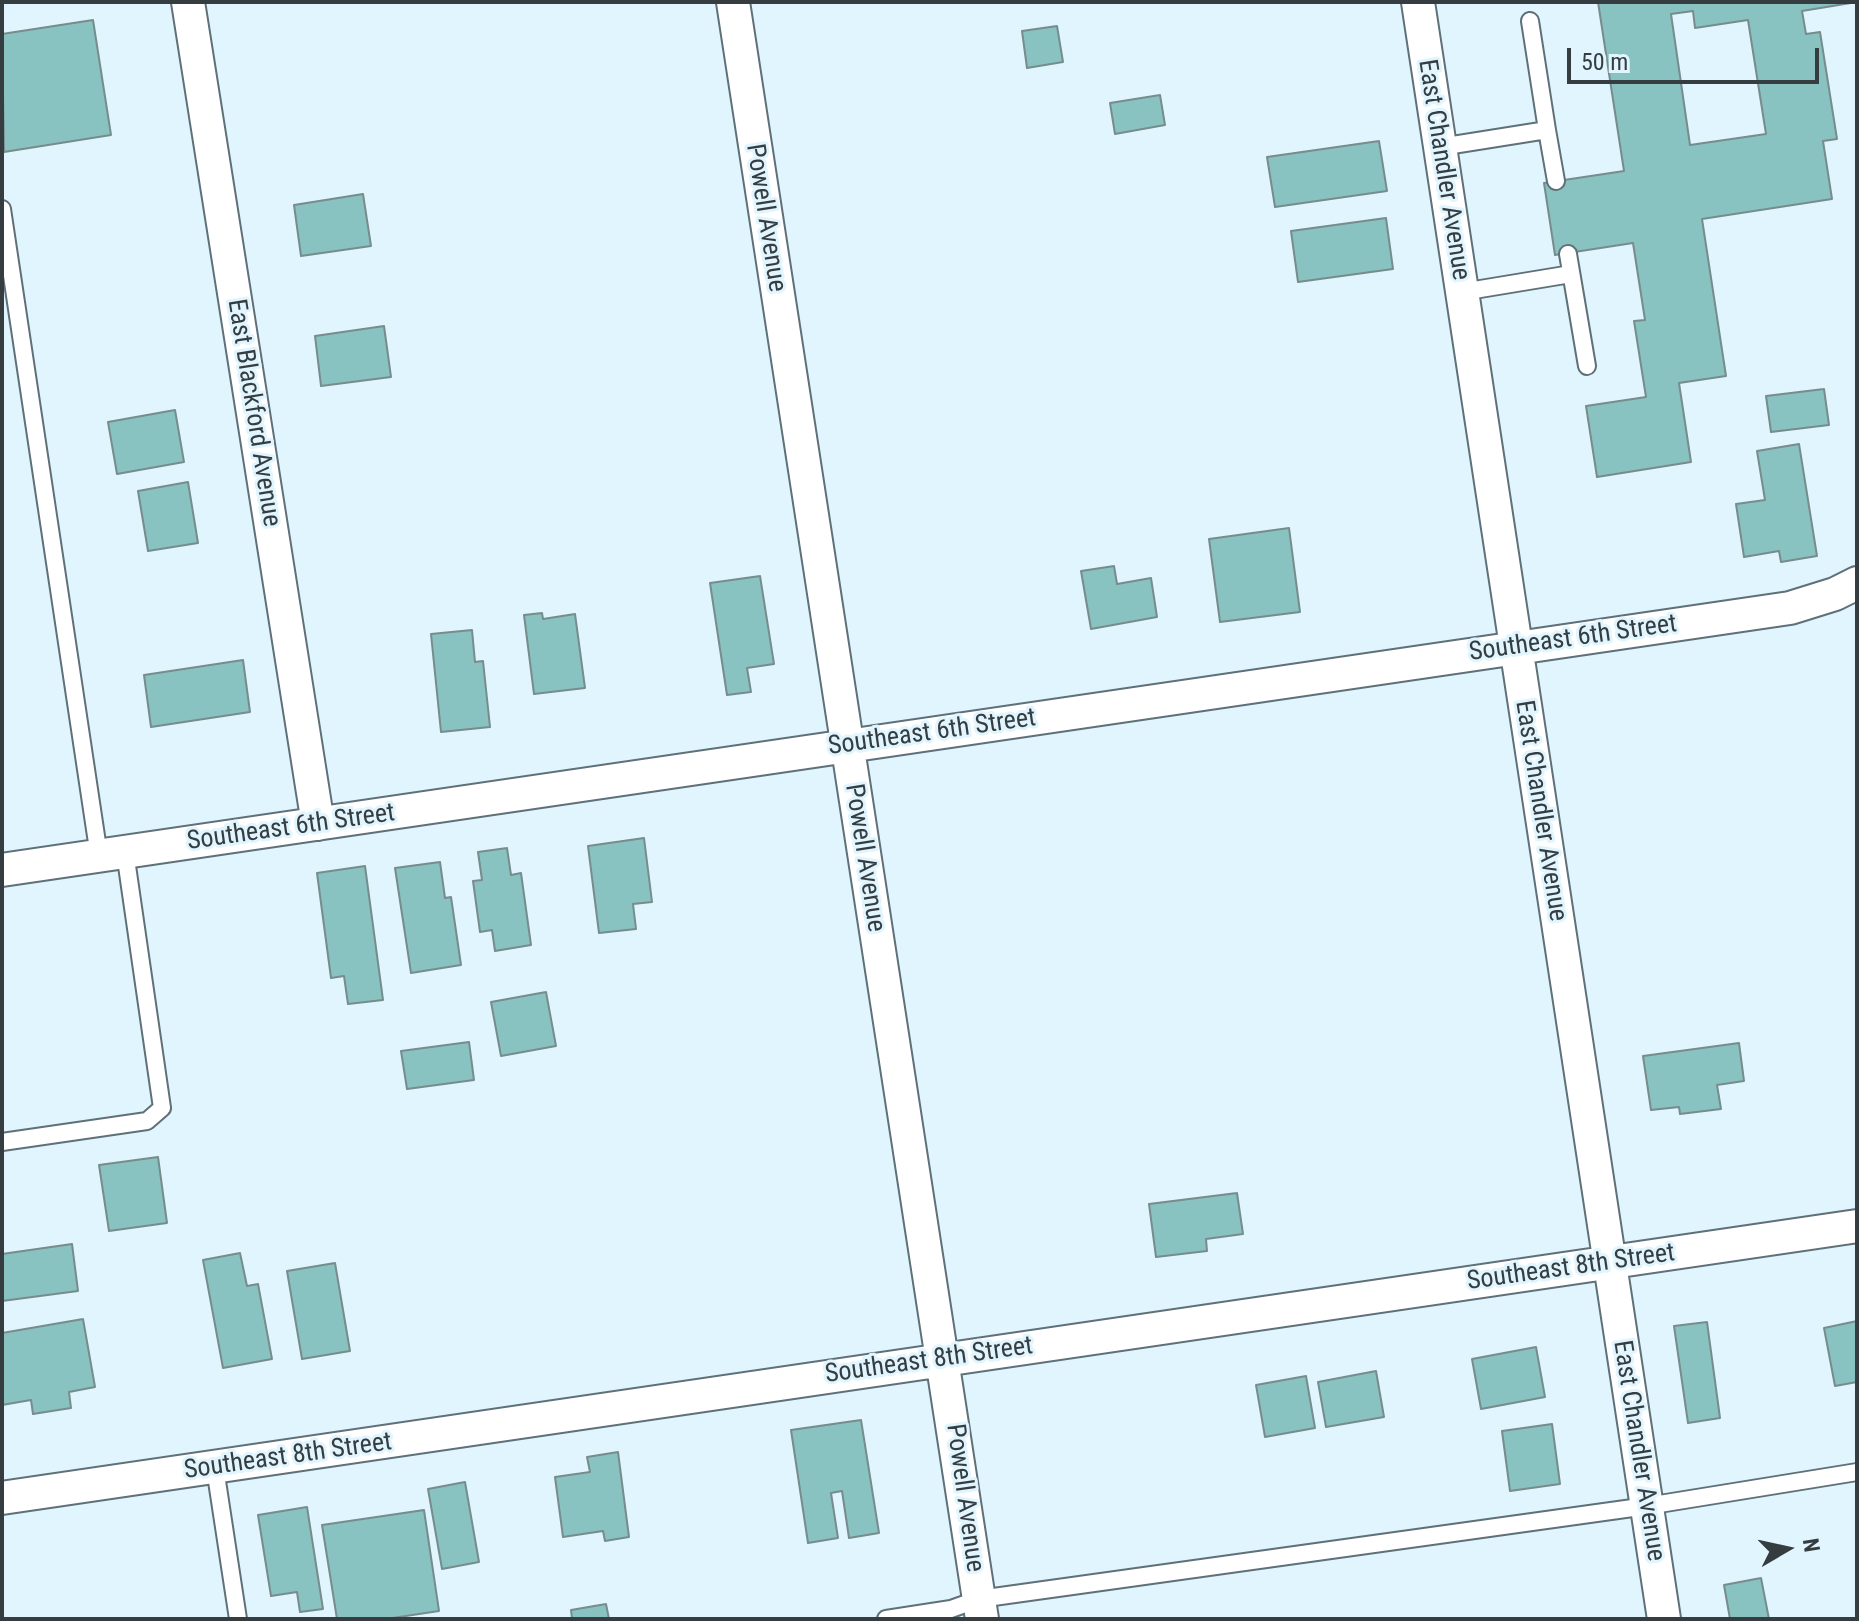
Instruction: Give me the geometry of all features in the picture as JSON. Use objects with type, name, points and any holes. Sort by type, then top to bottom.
[{"type":"street","name":"East Blackford Avenue","points":[[188,2],[318,824]]},
{"type":"street","name":"Powell Avenue","points":[[733,2],[980,1609]]},
{"type":"street","name":"East Chandler Avenue","points":[[1418,2],[1664,1619]]},
{"type":"street","name":"Southeast 6th Street","points":[[2,870],[1790,608],[1835,594],[1857,583]]},
{"type":"street","name":"Southeast 8th Street","points":[[2,1498],[1857,1226]]},
{"type":"lane","points":[[1530,21],[1556,181]]},
{"type":"lane","points":[[1440,147],[1547,130]]},
{"type":"lane","points":[[2,209],[112,854],[162,1108],[147,1121],[2,1142]]},
{"type":"lane","points":[[1568,254],[1587,366]]},
{"type":"lane","points":[[1462,292],[1571,274]]},
{"type":"lane","points":[[215,1468],[238,1619]]},
{"type":"lane","points":[[886,1619],[951,1609],[980,1609],[1857,1472]]},
{"type":"building","points":[[1598,2],[1857,2],[1802,11],[1806,34],[1820,32],[1837,139],[1823,141],[1832,199],[1702,219],[1726,376],[1679,383],[1691,462],[1597,477],[1586,406],[1646,397],[1634,321],[1645,320],[1633,243],[1555,255],[1544,183],[1624,171]],"holes":[[[1693,11],[1695,28],[1748,20],[1766,134],[1690,145],[1671,14]]]},
{"type":"building","points":[[93,20],[111,135],[4,152],[2,34]]},
{"type":"building","points":[[1057,26],[1063,62],[1027,68],[1022,31]]},
{"type":"building","points":[[1160,95],[1165,125],[1115,134],[1110,103]]},
{"type":"building","points":[[1379,141],[1387,191],[1275,207],[1267,157]]},
{"type":"building","points":[[363,194],[371,246],[301,256],[294,205]]},
{"type":"building","points":[[1386,218],[1393,269],[1298,282],[1291,231]]},
{"type":"building","points":[[384,326],[391,377],[321,386],[315,336]]},
{"type":"building","points":[[1824,389],[1829,425],[1771,432],[1766,396]]},
{"type":"building","points":[[175,410],[184,462],[117,474],[108,422]]},
{"type":"building","points":[[1799,444],[1817,556],[1781,562],[1779,551],[1744,557],[1736,504],[1765,500],[1757,451]]},
{"type":"building","points":[[188,482],[198,543],[148,551],[138,491]]},
{"type":"building","points":[[1289,528],[1300,612],[1220,622],[1209,539]]},
{"type":"building","points":[[1114,566],[1117,584],[1151,578],[1157,617],[1091,629],[1081,571]]},
{"type":"building","points":[[760,576],[774,664],[747,668],[751,692],[727,695],[710,583]]},
{"type":"building","points":[[542,613],[543,619],[575,614],[585,688],[534,694],[524,615]]},
{"type":"building","points":[[472,630],[475,662],[483,661],[490,727],[441,732],[431,634]]},
{"type":"building","points":[[243,660],[250,712],[151,727],[144,675]]},
{"type":"building","points":[[644,838],[652,902],[633,904],[636,929],[599,933],[588,846]]},
{"type":"building","points":[[507,848],[511,875],[521,873],[531,945],[495,951],[492,930],[480,932],[473,881],[482,880],[478,852]]},
{"type":"building","points":[[440,862],[445,898],[451,897],[461,965],[411,973],[395,868]]},
{"type":"building","points":[[365,866],[383,1000],[348,1004],[344,976],[331,978],[317,873]]},
{"type":"building","points":[[546,992],[556,1046],[501,1056],[491,1002]]},
{"type":"building","points":[[469,1042],[474,1080],[407,1089],[401,1051]]},
{"type":"building","points":[[1739,1043],[1744,1081],[1717,1085],[1721,1109],[1680,1114],[1679,1107],[1651,1110],[1643,1056]]},
{"type":"building","points":[[158,1157],[167,1223],[109,1231],[99,1165]]},
{"type":"building","points":[[1237,1193],[1243,1234],[1206,1239],[1207,1251],[1156,1257],[1149,1204]]},
{"type":"building","points":[[72,1244],[78,1291],[2,1301],[2,1254]]},
{"type":"building","points":[[240,1253],[247,1286],[258,1284],[272,1359],[223,1368],[203,1260]]},
{"type":"building","points":[[335,1263],[350,1351],[302,1359],[287,1271]]},
{"type":"building","points":[[83,1319],[95,1387],[69,1392],[71,1408],[33,1414],[31,1400],[2,1405],[2,1333]]},
{"type":"building","points":[[1857,1321],[1857,1382],[1835,1386],[1824,1328]]},
{"type":"building","points":[[1707,1322],[1720,1418],[1688,1423],[1674,1326]]},
{"type":"building","points":[[1536,1347],[1545,1397],[1481,1409],[1472,1359]]},
{"type":"building","points":[[1376,1371],[1384,1417],[1326,1427],[1318,1382]]},
{"type":"building","points":[[1306,1376],[1315,1428],[1265,1437],[1256,1385]]},
{"type":"building","points":[[861,1420],[879,1533],[849,1538],[842,1491],[831,1493],[838,1538],[808,1543],[791,1430]]},
{"type":"building","points":[[1552,1424],[1560,1484],[1510,1491],[1502,1431]]},
{"type":"building","points":[[618,1452],[629,1537],[605,1541],[603,1531],[563,1537],[555,1477],[590,1472],[587,1457]]},
{"type":"building","points":[[465,1482],[479,1562],[442,1569],[428,1489]]},
{"type":"building","points":[[307,1507],[323,1609],[300,1612],[297,1592],[271,1596],[258,1515]]},
{"type":"building","points":[[424,1510],[439,1611],[386,1619],[337,1619],[322,1525]]},
{"type":"building","points":[[1761,1578],[1769,1619],[1730,1619],[1724,1585]]},
{"type":"building","points":[[606,1604],[609,1619],[572,1619],[571,1610]]}]
